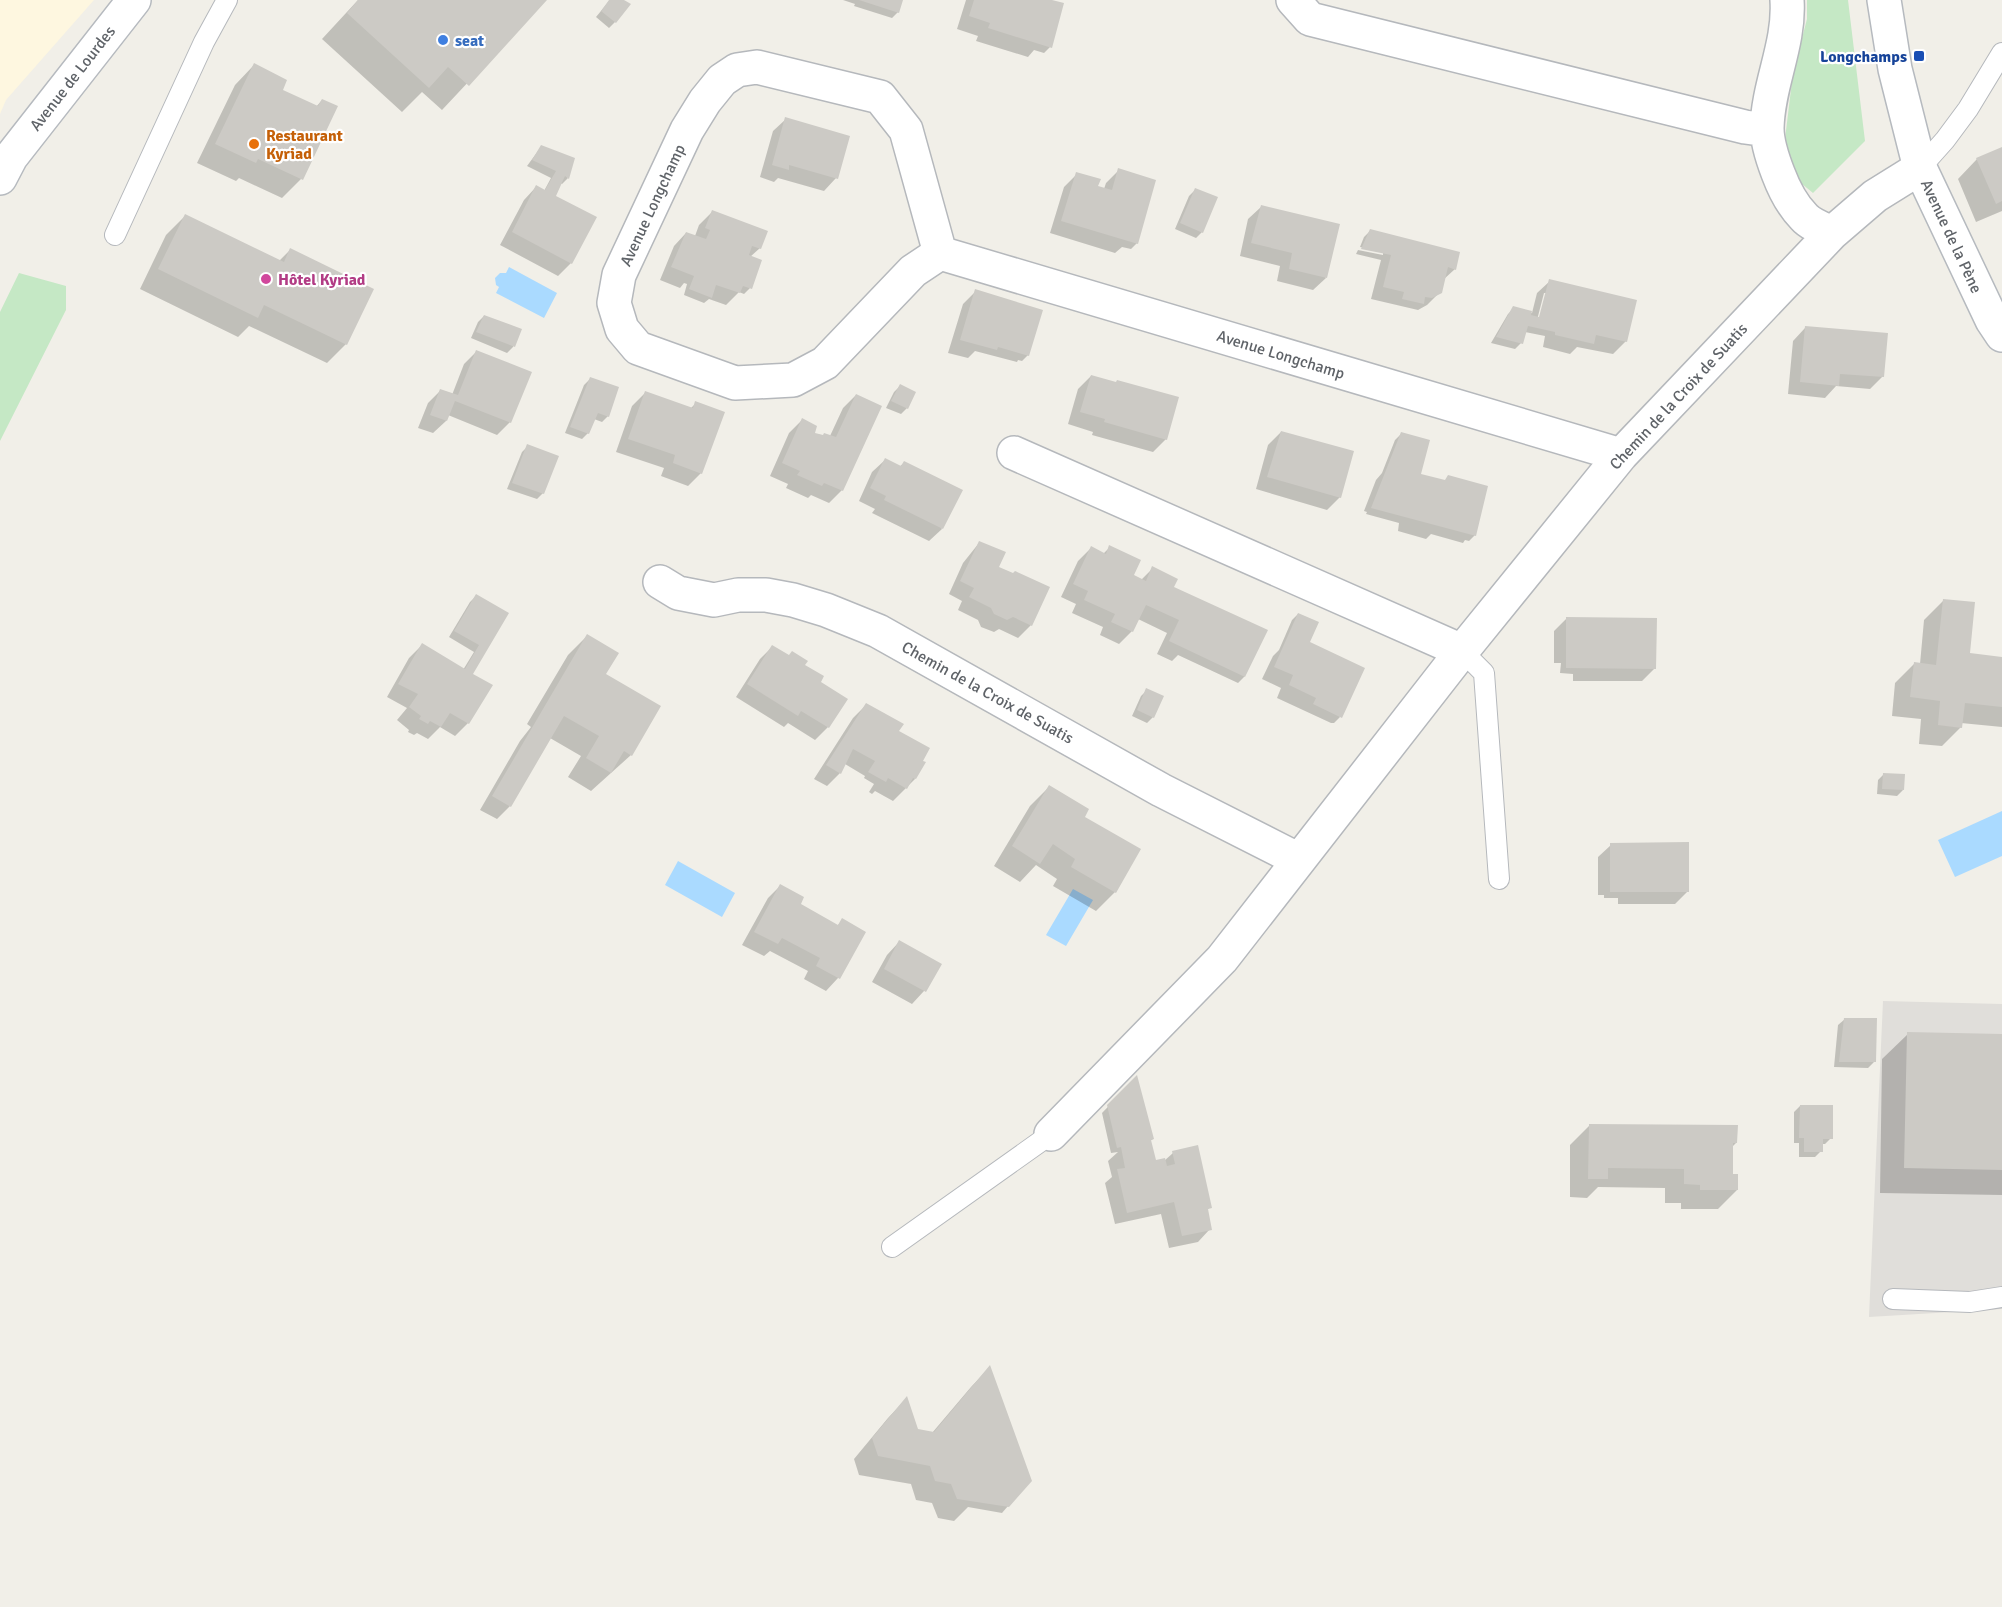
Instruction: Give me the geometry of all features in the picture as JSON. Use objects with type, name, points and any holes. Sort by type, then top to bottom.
[{"type":"street","name":"Avenue de Lourdes","points":[[5,168],[134,0]]},
{"type":"street","points":[[1293,0],[1311,19],[1745,127],[1767,130]]},
{"type":"street","points":[[1787,0],[1784,48],[1771,94],[1767,130],[1774,163],[1785,192],[1804,218],[1832,233]]},
{"type":"street","name":"Avenue de la Pène","points":[[1884,0],[1895,69],[1920,168],[1992,320],[2002,335]]},
{"type":"street","name":"Avenue Longchamp","points":[[757,67],[880,98],[906,130],[940,253],[913,271],[825,363],[794,380],[735,383],[638,348],[622,329],[614,303],[619,275],[687,130],[705,100],[722,81],[737,70],[757,67]]},
{"type":"street","name":"Chemin de la Croix de Suatis","points":[[1051,1134],[1222,959],[1462,651],[1621,455],[1832,233],[1875,196],[1920,168]]},
{"type":"street","name":"Avenue Longchamp","points":[[940,253],[1621,455]]},
{"type":"street","points":[[1014,453],[1462,651]]},
{"type":"street","name":"Chemin de la Croix de Suatis","points":[[660,582],[678,592],[714,600],[738,595],[766,595],[793,600],[826,610],[878,631],[1161,790],[1299,860]]},
{"type":"lane","points":[[115,235],[204,42],[227,0]]},
{"type":"lane","name":"Avenue de la Pène","points":[[1920,168],[1968,109],[2002,53]]},
{"type":"lane","points":[[1462,651],[1484,673],[1499,879]]},
{"type":"lane","name":"Chemin de la Croix de Suatis","points":[[891,1247],[1051,1134]]},
{"type":"lane","points":[[1893,1299],[1970,1302],[2002,1297]]},
{"type":"shaded area","points":[[0,0],[94,0],[6,100],[0,114]]},
{"type":"shaded area","points":[[1883,1001],[2002,1004],[2002,1309],[1869,1317]]},
{"type":"green space","points":[[1807,0],[1848,0],[1865,141],[1813,193],[1796,179],[1785,139],[1793,73],[1807,19]]},
{"type":"green space","points":[[19,273],[66,286],[66,310],[0,441],[0,312]]},
{"type":"water","points":[[509,267],[557,293],[544,318],[496,293],[499,287],[496,285],[495,278],[500,273],[506,273]]},
{"type":"water","points":[[2002,811],[2002,856],[1955,877],[1938,840]]},
{"type":"water","points":[[678,861],[735,893],[722,917],[665,885]]},
{"type":"water","points":[[1073,889],[1093,900],[1066,946],[1046,935]]},
{"type":"building","name":"seat","points":[[358,0],[547,0],[469,86],[448,67],[429,88],[347,13]]},
{"type":"building","points":[[609,0],[624,0],[631,4],[616,23],[601,11]]},
{"type":"building","points":[[859,0],[903,0],[899,13]]},
{"type":"building","points":[[974,0],[1052,0],[1064,3],[1052,48],[988,28],[990,23],[969,16]]},
{"type":"building","points":[[254,63],[287,80],[283,90],[318,106],[322,99],[338,106],[303,180],[258,159],[256,163],[215,144]]},
{"type":"building","points":[[785,117],[850,136],[838,179],[789,165],[789,170],[772,165]]},
{"type":"building","points":[[541,145],[575,158],[569,179],[565,176],[556,196],[597,217],[572,264],[512,232],[536,185],[545,190],[556,171],[532,160]]},
{"type":"building","points":[[2002,147],[2002,201],[1996,204],[1976,158]]},
{"type":"building","points":[[1118,168],[1156,180],[1138,244],[1061,221],[1076,172],[1101,179],[1098,186],[1112,190]]},
{"type":"building","points":[[1195,188],[1218,197],[1203,233],[1180,223]]},
{"type":"building","points":[[1261,205],[1340,224],[1327,278],[1289,269],[1292,253],[1251,243]]},
{"type":"building","points":[[712,210],[768,231],[761,249],[752,246],[749,255],[762,260],[752,289],[743,286],[740,293],[716,285],[712,298],[689,289],[694,276],[671,267],[686,232],[706,239],[710,230],[705,228]]},
{"type":"building","name":"Hôtel Kyriad","points":[[185,214],[284,262],[290,248],[374,289],[347,345],[264,305],[258,318],[158,269]]},
{"type":"building","points":[[1370,229],[1460,252],[1456,270],[1448,267],[1442,293],[1432,298],[1425,297],[1424,304],[1402,299],[1404,292],[1383,287],[1391,255],[1361,249]]},
{"type":"building","points":[[1549,279],[1637,300],[1627,342],[1596,335],[1594,344],[1528,326],[1523,344],[1496,337],[1513,306],[1532,311],[1531,315],[1539,317]]},
{"type":"building","points":[[975,289],[1043,310],[1029,356],[960,340]]},
{"type":"building","points":[[484,315],[522,329],[515,347],[476,332]]},
{"type":"building","points":[[1805,326],[1888,333],[1884,377],[1840,374],[1839,386],[1800,382]]},
{"type":"building","points":[[476,350],[532,372],[511,423],[455,401],[447,421],[430,415],[440,389],[458,395]]},
{"type":"building","points":[[1091,375],[1179,397],[1167,440],[1104,422],[1105,419],[1080,412]]},
{"type":"building","points":[[590,377],[619,387],[609,417],[598,413],[589,434],[570,427]]},
{"type":"building","points":[[900,384],[916,392],[908,409],[891,401]]},
{"type":"building","points":[[645,391],[693,408],[695,401],[725,412],[702,474],[673,463],[675,455],[628,439]]},
{"type":"building","points":[[856,394],[882,406],[843,491],[824,483],[822,486],[797,475],[800,471],[782,463],[802,418],[817,426],[815,433],[836,437]]},
{"type":"building","points":[[1281,431],[1354,451],[1341,498],[1267,477]]},
{"type":"building","points":[[1401,432],[1430,440],[1421,474],[1445,480],[1448,475],[1488,486],[1476,536],[1371,508]]},
{"type":"building","points":[[527,444],[559,456],[544,494],[512,483]]},
{"type":"building","points":[[885,458],[901,466],[904,461],[963,490],[943,529],[884,500],[886,496],[870,488]]},
{"type":"building","points":[[979,541],[1006,552],[999,567],[1013,573],[1015,571],[1050,587],[1032,626],[1013,617],[1007,620],[994,614],[991,608],[969,597],[974,588],[960,581]]},
{"type":"building","points":[[1109,545],[1141,560],[1134,575],[1146,581],[1152,566],[1178,579],[1174,587],[1268,630],[1245,677],[1169,641],[1179,620],[1146,605],[1133,632],[1111,622],[1115,614],[1084,600],[1088,591],[1073,584],[1091,546],[1106,554]]},
{"type":"building","points":[[476,594],[509,613],[473,674],[493,685],[469,724],[450,713],[441,727],[430,721],[428,724],[419,719],[421,716],[409,707],[418,694],[398,684],[422,643],[465,669],[479,645],[454,631]]},
{"type":"building","points":[[1943,599],[1975,602],[1970,653],[2002,657],[2002,707],[1965,703],[1962,728],[1938,725],[1940,701],[1910,697],[1914,662],[1936,665]]},
{"type":"building","points":[[1298,613],[1319,622],[1310,642],[1365,668],[1342,718],[1313,704],[1316,698],[1289,685],[1293,675],[1274,667]]},
{"type":"building","points":[[1566,617],[1657,618],[1656,669],[1566,668]]},
{"type":"building","points":[[587,634],[619,653],[606,674],[661,706],[632,756],[624,751],[611,773],[586,758],[599,736],[564,716],[511,807],[492,796]]},
{"type":"building","points":[[772,645],[789,655],[792,651],[808,661],[805,665],[824,676],[821,682],[848,699],[829,728],[801,711],[798,716],[747,684]]},
{"type":"building","points":[[1146,688],[1164,696],[1154,718],[1137,710]]},
{"type":"building","points":[[866,703],[904,724],[899,731],[930,748],[923,761],[926,762],[907,789],[888,778],[886,782],[868,772],[875,761],[853,749],[841,774],[826,765]]},
{"type":"building","points":[[1883,773],[1905,774],[1904,790],[1882,789]]},
{"type":"building","points":[[1049,785],[1089,809],[1085,817],[1141,849],[1116,893],[1071,867],[1075,859],[1053,844],[1040,864],[1012,846]]},
{"type":"building","points":[[1689,842],[1689,892],[1610,892],[1610,843]]},
{"type":"building","points":[[780,884],[804,897],[801,904],[838,925],[842,918],[866,932],[840,979],[816,966],[820,958],[782,938],[778,944],[754,932]]},
{"type":"building","points":[[899,940],[942,964],[926,992],[884,969]]},
{"type":"building","points":[[1844,1018],[1877,1018],[1876,1062],[1839,1062]]},
{"type":"building","points":[[1907,1032],[2002,1034],[2002,1170],[1904,1168]]},
{"type":"building","points":[[1137,1075],[1154,1139],[1151,1140],[1156,1160],[1165,1158],[1167,1166],[1175,1164],[1172,1151],[1198,1145],[1212,1208],[1208,1209],[1212,1230],[1182,1236],[1174,1202],[1127,1213],[1117,1169],[1125,1168],[1121,1147],[1117,1148],[1107,1105]]},
{"type":"building","points":[[1800,1105],[1833,1105],[1833,1139],[1823,1139],[1823,1152],[1804,1152],[1804,1138],[1799,1138]]},
{"type":"building","points":[[1589,1124],[1738,1125],[1737,1143],[1733,1143],[1733,1174],[1738,1174],[1738,1190],[1700,1190],[1700,1185],[1684,1184],[1684,1169],[1608,1168],[1608,1179],[1588,1179]]},
{"type":"building","points":[[990,1365],[1032,1481],[1009,1507],[957,1499],[951,1484],[935,1481],[930,1466],[878,1456],[872,1438],[907,1396],[918,1429],[934,1432]]},
{"type":"place","name":"seat","points":[[443,40]]},
{"type":"place","name":"Longchamps","points":[[1919,56]]},
{"type":"place","name":"Restaurant Kyriad","points":[[254,144]]},
{"type":"place","name":"Hôtel Kyriad","points":[[266,279]]}]
